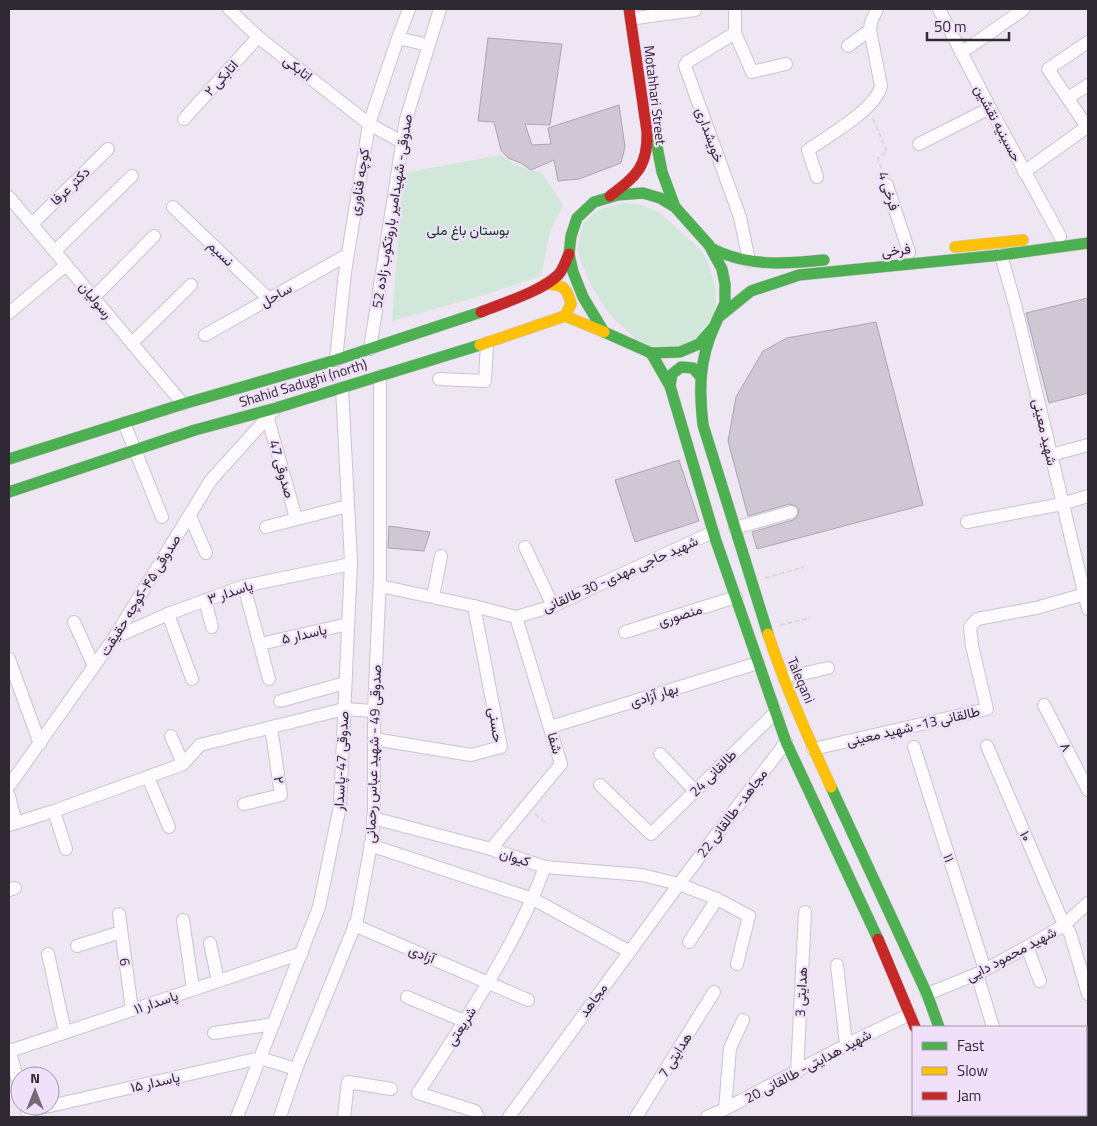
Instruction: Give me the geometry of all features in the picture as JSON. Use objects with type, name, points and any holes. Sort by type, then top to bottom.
[{"type":"main road","name":"Motahhari Street","points":[[608,198],[641,171],[648,153],[633,12]]},
{"type":"main road","name":"Motahhari Street","points":[[633,12],[657,156],[665,184],[675,207]]},
{"type":"main road","points":[[545,284],[558,284],[568,292],[571,304],[565,316],[651,353],[680,352],[698,344],[716,322],[725,303],[725,284],[722,269],[711,248],[675,207],[660,198],[643,193],[618,195],[594,202],[577,218],[571,236],[569,254],[573,272],[583,297],[604,332]]},
{"type":"main road","points":[[948,248],[1088,232]]},
{"type":"main road","name":"فرخی","points":[[716,322],[751,291],[799,275],[1001,255],[1088,243]]},
{"type":"main road","points":[[711,248],[728,257],[749,261],[796,263],[836,259]]},
{"type":"main road","name":"Shahid Sadughi (north)","points":[[9,460],[183,404],[336,360],[467,318],[524,295],[545,284],[559,274],[569,254]]},
{"type":"main road","name":"Shahid Sadughi (north)","points":[[9,492],[196,430],[342,388],[487,343],[565,316]]},
{"type":"main road","name":"Taleqani","points":[[716,322],[705,349],[700,405],[703,425],[766,628],[813,749],[928,994],[939,1026]]},
{"type":"main road","points":[[651,353],[670,386],[713,532],[786,742],[868,915],[915,1026]]},
{"type":"main road","points":[[670,386],[672,374],[681,367],[693,368],[702,377]]},
{"type":"street","name":"اتابکی","points":[[229,9],[258,37],[369,124],[402,142]]},
{"type":"street","name":"کوچه فناوری","points":[[336,360],[347,255],[369,124],[409,9]]},
{"type":"street","name":"52 صدوقی- شهیدامیر باروتکوب زاده","points":[[370,349],[406,119],[440,9]]},
{"type":"street","points":[[735,9],[734,33],[752,72],[786,64]]},
{"type":"street","points":[[817,177],[808,150],[868,107],[879,93],[881,86],[870,30],[871,22],[877,9]]},
{"type":"street","name":"حسینیه نقشین","points":[[939,9],[960,53],[1060,236]]},
{"type":"street","points":[[960,53],[1024,9]]},
{"type":"street","points":[[633,12],[695,10]]},
{"type":"street","points":[[848,46],[870,30]]},
{"type":"street","name":"خویشداری","points":[[734,33],[687,62],[685,66],[740,217],[749,261]]},
{"type":"street","name":"اتابکی ۲","points":[[184,119],[258,37]]},
{"type":"street","points":[[398,38],[428,45]]},
{"type":"street","points":[[1024,172],[1087,128],[1048,69],[1088,42]]},
{"type":"street","points":[[1068,98],[1088,85]]},
{"type":"street","points":[[919,144],[990,108]]},
{"type":"street","name":"دکتر عرفا","points":[[32,224],[108,149]]},
{"type":"street","points":[[55,251],[132,176]]},
{"type":"street","name":"فرخی 4","points":[[887,185],[909,252]]},
{"type":"street","name":"رسولیان","points":[[9,197],[183,404]]},
{"type":"street","name":"نسیم","points":[[173,207],[269,299]]},
{"type":"street","points":[[94,297],[154,236]]},
{"type":"street","name":"ساحل","points":[[205,335],[347,255]]},
{"type":"street","name":"شهید معینی","points":[[1001,255],[1016,308],[1062,504],[1084,570],[1088,609]]},
{"type":"street","points":[[9,313],[66,265]]},
{"type":"street","points":[[132,343],[191,285]]},
{"type":"street","points":[[439,379],[485,381],[487,343]]},
{"type":"street","name":"صدوقی 49 - شهید عباس رحمانی","points":[[280,1117],[292,1068],[354,925],[370,845],[373,818],[374,711],[380,586],[380,376]]},
{"type":"street","name":"صدوقی 47-پاسدار","points":[[237,1117],[265,1059],[274,1024],[319,907],[340,806],[351,564],[342,388]]},
{"type":"street","name":"صدوقی ۴۵-کوچه حقیقت","points":[[9,786],[114,638],[211,480],[276,408]]},
{"type":"street","name":"صدوقی 47","points":[[268,419],[296,518]]},
{"type":"street","points":[[124,423],[162,517]]},
{"type":"street","points":[[1051,455],[1088,445]]},
{"type":"street","points":[[967,522],[1062,504],[1088,496]]},
{"type":"street","points":[[266,527],[348,506]]},
{"type":"street","points":[[735,528],[791,512]]},
{"type":"street","points":[[190,516],[206,553]]},
{"type":"street","name":"شهید حاجی مهدی- 30 طالقانی","points":[[516,617],[553,606],[713,532]]},
{"type":"street","points":[[525,547],[553,606]]},
{"type":"street","points":[[433,597],[441,556]]},
{"type":"street","name":"پاسدار ۳","points":[[114,638],[168,614],[244,586],[351,564]]},
{"type":"street","points":[[244,586],[269,679]]},
{"type":"street","points":[[380,586],[516,617]]},
{"type":"street","name":"طالقانی 13- شهید معینی","points":[[813,749],[987,709],[972,646],[970,627],[977,619],[1036,608],[1085,594]]},
{"type":"street","name":"منصوری","points":[[625,632],[736,597]]},
{"type":"street","points":[[205,600],[212,627]]},
{"type":"street","name":"حسنی","points":[[374,739],[471,755],[501,748],[474,606]]},
{"type":"street","points":[[168,614],[192,679]]},
{"type":"street","name":"شفا","points":[[490,849],[561,764],[516,617]]},
{"type":"street","points":[[74,622],[94,666]]},
{"type":"street","name":"پاسدار ۵","points":[[260,644],[348,624]]},
{"type":"street","points":[[9,659],[40,744]]},
{"type":"street","name":"بهار آزادی","points":[[550,727],[758,663]]},
{"type":"street","points":[[784,678],[828,668]]},
{"type":"street","points":[[280,701],[345,683]]},
{"type":"street","name":"۸","points":[[1044,705],[1088,790]]},
{"type":"street","points":[[9,796],[13,824],[183,764],[200,744],[344,709],[374,711]]},
{"type":"street","name":"طالقانی 24","points":[[600,785],[651,834],[776,712]]},
{"type":"street","name":"۲","points":[[244,804],[281,795],[271,727]]},
{"type":"street","points":[[171,736],[183,764]]},
{"type":"street","name":"مجاهد- طالقانی 22","points":[[679,884],[786,742]]},
{"type":"street","name":"۱۰","points":[[987,746],[1073,944],[1088,994]]},
{"type":"street","name":"۱۱","points":[[914,747],[981,972],[993,1026]]},
{"type":"street","points":[[660,754],[695,791]]},
{"type":"street","points":[[148,777],[169,827]]},
{"type":"street","points":[[54,811],[66,849]]},
{"type":"street","name":"کیوان","points":[[373,818],[490,849],[545,867],[533,900]]},
{"type":"street","points":[[370,845],[533,900],[630,952]]},
{"type":"street","points":[[545,867],[642,874],[679,884],[717,899],[749,916],[737,964]]},
{"type":"street","name":"مجاهد","points":[[509,1117],[679,884]]},
{"type":"street","points":[[689,942],[717,899]]},
{"type":"street","name":"شریعتی","points":[[478,1117],[474,1111],[418,1093],[489,984],[533,900]]},
{"type":"street","name":"شهید محمود دایی","points":[[928,994],[981,972],[1027,947],[1064,925],[1088,903]]},
{"type":"street","name":"هدایتی 3","points":[[798,1072],[805,912]]},
{"type":"street","name":"6","points":[[119,914],[132,1010]]},
{"type":"street","points":[[183,920],[193,989]]},
{"type":"street","name":"آزادی","points":[[354,925],[528,1000]]},
{"type":"street","points":[[77,946],[121,932]]},
{"type":"street","points":[[210,943],[218,981]]},
{"type":"street","points":[[1027,947],[1040,981]]},
{"type":"street","name":"پاسدار ۱۱","points":[[9,1050],[302,952]]},
{"type":"street","points":[[48,954],[66,1032]]},
{"type":"street","points":[[837,965],[846,1045]]},
{"type":"street","name":"هدایتی 7","points":[[636,1117],[714,992]]},
{"type":"street","points":[[407,997],[464,1021]]},
{"type":"street","name":"شهید هدایتی- طالقانی 20","points":[[707,1117],[910,1014]]},
{"type":"street","points":[[726,1109],[730,1048],[743,1020]]},
{"type":"street","points":[[214,1033],[274,1024]]},
{"type":"street","points":[[9,1050],[11,1066]]},
{"type":"street","points":[[265,1059],[292,1068]]},
{"type":"street","name":"پاسدار ۱۵","points":[[60,1104],[265,1059]]},
{"type":"street","points":[[344,1117],[348,1082],[391,1088]]},
{"type":"path","name":"فرخی 4","points":[[868,107],[887,152],[878,158],[887,185]]},
{"type":"path","points":[[752,582],[804,567]]},
{"type":"path","points":[[766,628],[810,618]]},
{"type":"green space","name":"بوستان باغ ملی","points":[[501,155],[515,165],[542,173],[563,205],[550,232],[541,276],[484,295],[392,321],[403,173]]},
{"type":"green space","points":[[622,203],[642,205],[659,212],[702,251],[709,266],[715,286],[716,302],[713,316],[693,341],[680,347],[651,346],[636,339],[609,314],[591,285],[582,265],[577,250],[583,223],[598,210]]},
{"type":"building","points":[[488,38],[562,44],[550,125],[525,124],[532,145],[551,144],[548,128],[619,105],[625,147],[621,163],[579,179],[558,181],[554,160],[531,170],[521,163],[508,158],[501,150],[494,122],[478,121]]},
{"type":"building","points":[[1088,298],[1088,393],[1049,403],[1026,313]]},
{"type":"building","points":[[876,322],[923,505],[757,549],[752,532],[793,520],[797,517],[799,510],[796,506],[789,504],[748,516],[728,441],[736,397],[763,351],[787,338]]},
{"type":"building","points":[[679,460],[699,521],[635,542],[615,480]]},
{"type":"building","points":[[389,526],[430,532],[424,551],[388,548]]},
{"type":"traffic: fast","points":[[655,136],[662,172],[675,207]]},
{"type":"traffic: fast","points":[[643,193],[660,198],[675,207],[709,245],[722,269],[725,284],[725,303],[714,327],[699,344],[680,352],[651,353],[604,332],[583,297],[573,272],[569,254],[571,236],[577,218],[594,202],[618,195],[643,193]]},
{"type":"traffic: fast","points":[[720,316],[751,291],[799,275],[1001,255],[1088,243]]},
{"type":"traffic: fast","points":[[711,248],[738,258],[766,263],[824,260]]},
{"type":"traffic: fast","points":[[9,459],[183,404],[336,360],[481,312]]},
{"type":"traffic: fast","points":[[714,327],[705,352],[701,375],[703,425],[768,634]]},
{"type":"traffic: fast","points":[[9,492],[195,430],[276,408],[480,345]]},
{"type":"traffic: fast","points":[[651,353],[670,386],[715,538],[786,742],[878,939]]},
{"type":"traffic: fast","points":[[670,386],[672,374],[681,367],[693,368],[701,377]]},
{"type":"traffic: fast","points":[[831,787],[927,994],[939,1026]]},
{"type":"traffic: slow","points":[[955,247],[1023,240]]},
{"type":"traffic: slow","points":[[545,284],[560,286],[568,294],[571,304],[565,316]]},
{"type":"traffic: slow","points":[[480,345],[565,316],[604,332]]},
{"type":"traffic: slow","points":[[768,634],[789,692],[831,787]]},
{"type":"traffic: jam","points":[[610,196],[639,170],[647,144],[647,132],[629,9]]},
{"type":"traffic: jam","points":[[481,312],[522,296],[551,281],[560,273],[569,254]]},
{"type":"traffic: jam","points":[[878,939],[915,1026]]}]
